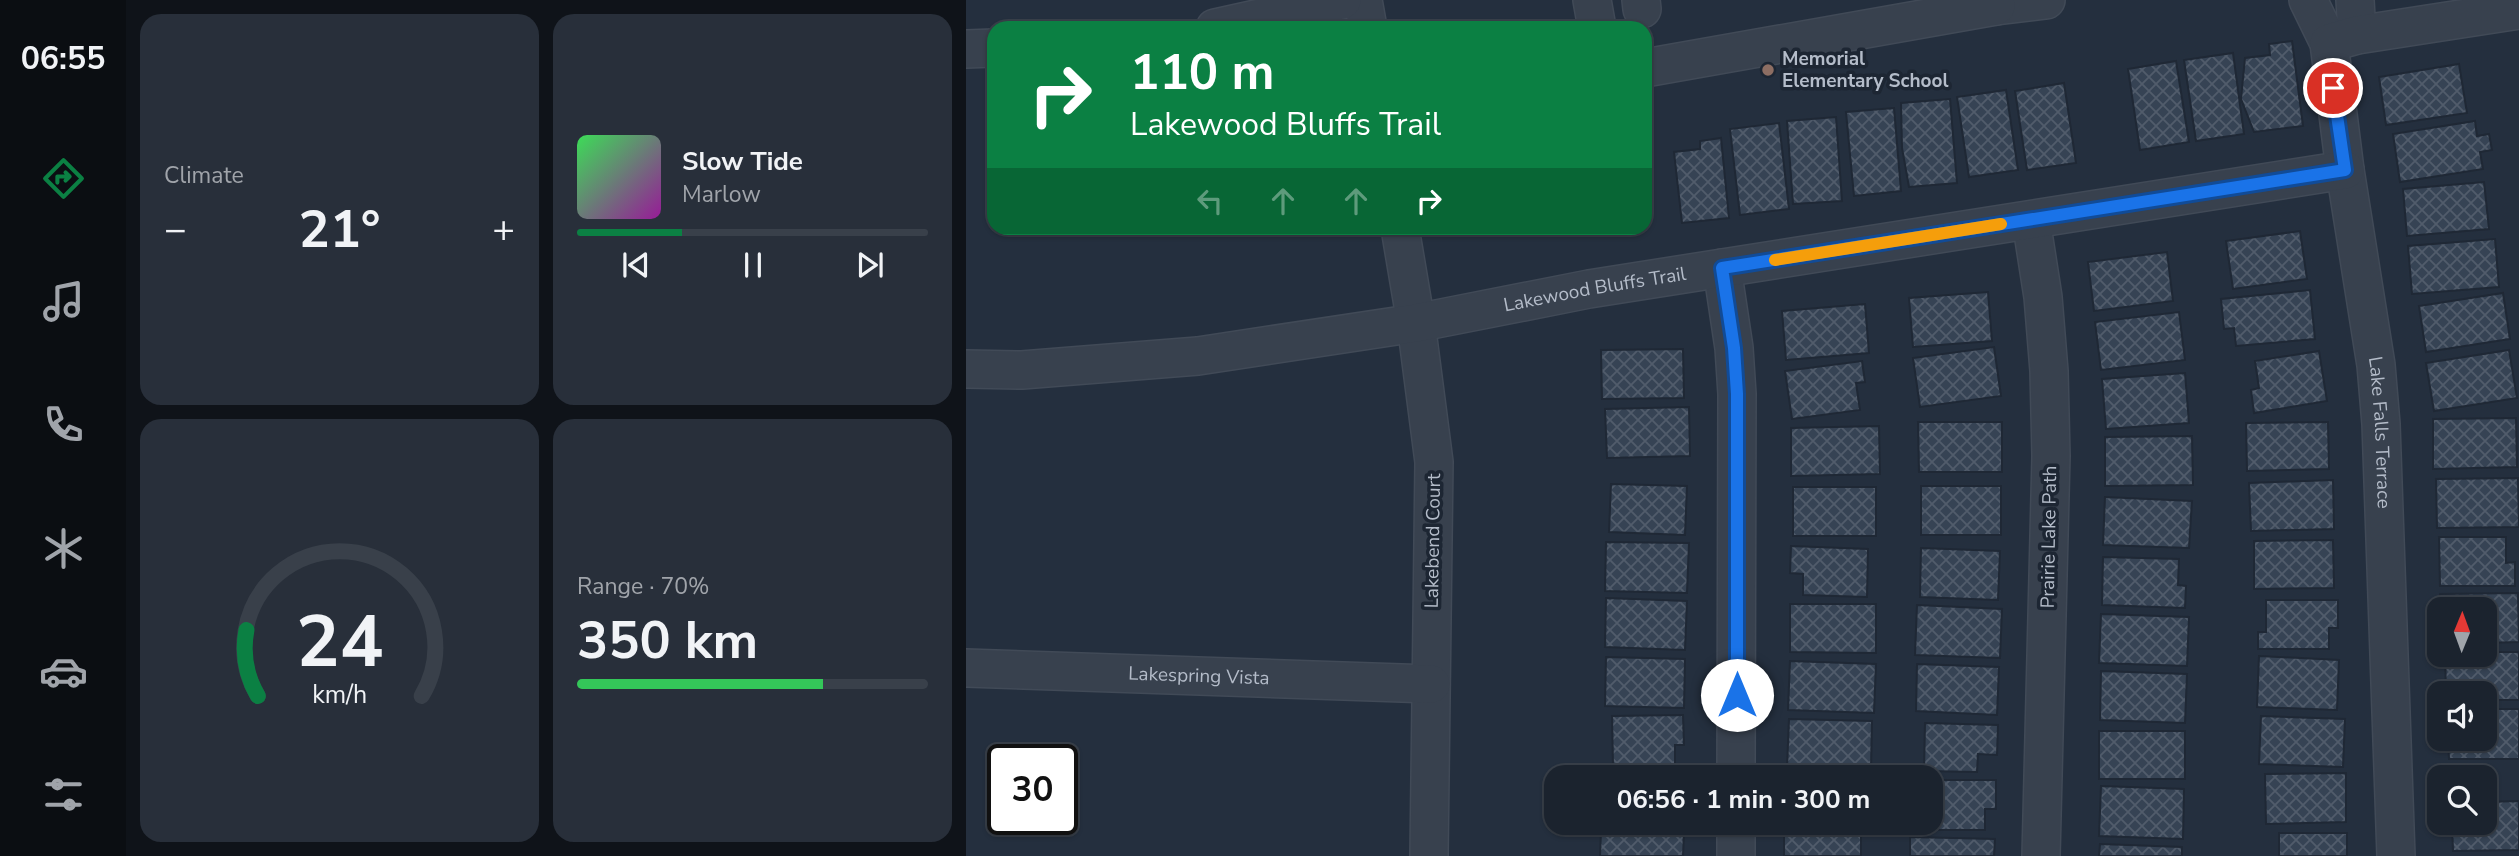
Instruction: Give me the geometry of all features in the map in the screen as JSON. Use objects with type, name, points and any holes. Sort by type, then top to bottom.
[{"type":"street","points":[[1247,21],[1342,0]]},
{"type":"street","points":[[1363,0],[1367,21]]},
{"type":"street","points":[[1592,0],[1596,21]]},
{"type":"street","points":[[1652,67],[1995,3],[2046,0]]},
{"type":"street","name":"Lake Falls Terrace","points":[[2308,0],[2347,26],[2345,170],[2376,365],[2381,424],[2396,856]]},
{"type":"street","points":[[2347,26],[2519,10]]},
{"type":"street","points":[[966,49],[987,48]]},
{"type":"street","name":"Lakewood Bluffs Trail","points":[[966,369],[1022,370],[1198,356],[1416,323],[1589,289],[2345,170]]},
{"type":"street","name":"Prairie Lake Path","points":[[2031,220],[2043,297],[2049,371],[2051,456],[2041,856]]},
{"type":"street","name":"Lakebend Court","points":[[1401,235],[1434,462],[1429,856]]},
{"type":"street","points":[[1722,268],[1734,348],[1737,394],[1736,765]]},
{"type":"street","name":"Lakespring Vista","points":[[966,668],[1431,684]]},
{"type":"street","points":[[1736,835],[1736,856]]},
{"type":"building","points":[[2292,41],[2303,126],[2254,132],[2241,99],[2245,58],[2270,55],[2269,44]]},
{"type":"building","points":[[2233,53],[2244,134],[2196,141],[2184,60]]},
{"type":"building","points":[[2176,61],[2189,142],[2140,150],[2128,69]]},
{"type":"building","points":[[2459,64],[2467,113],[2386,125],[2379,77]]},
{"type":"building","points":[[2064,83],[2076,163],[2027,170],[2015,91]]},
{"type":"building","points":[[2006,90],[2018,170],[1969,177],[1957,97]]},
{"type":"building","points":[[1950,99],[1957,183],[1909,187],[1902,148],[1901,103]]},
{"type":"building","points":[[1894,108],[1901,191],[1854,196],[1846,112]]},
{"type":"building","points":[[1836,117],[1842,201],[1793,204],[1787,121]]},
{"type":"building","points":[[2475,121],[2477,136],[2489,134],[2492,150],[2480,152],[2483,169],[2400,182],[2393,134]]},
{"type":"building","points":[[1779,123],[1789,209],[1740,215],[1730,129]]},
{"type":"building","points":[[1721,138],[1729,218],[1682,223],[1674,152],[1700,149],[1700,141]]},
{"type":"building","points":[[2484,182],[2489,229],[2407,236],[2403,189]]},
{"type":"building","points":[[2300,231],[2307,279],[2233,289],[2226,241]]},
{"type":"building","points":[[2495,239],[2499,287],[2412,294],[2408,246]]},
{"type":"building","points":[[2167,252],[2173,301],[2094,311],[2088,262]]},
{"type":"building","points":[[2310,290],[2315,339],[2236,346],[2234,328],[2224,329],[2221,299]]},
{"type":"building","points":[[1988,292],[1992,341],[1913,347],[1909,298]]},
{"type":"building","points":[[2503,293],[2510,339],[2426,352],[2419,306]]},
{"type":"building","points":[[1865,304],[1869,353],[1786,360],[1782,311]]},
{"type":"building","points":[[2179,312],[2185,360],[2101,370],[2095,322]]},
{"type":"building","points":[[1994,347],[2001,396],[1920,407],[1913,358]]},
{"type":"building","points":[[1683,349],[1684,398],[1602,399],[1601,350]]},
{"type":"building","points":[[2509,350],[2517,398],[2434,411],[2426,363]]},
{"type":"building","points":[[2319,351],[2327,401],[2254,413],[2251,390],[2259,388],[2255,361]]},
{"type":"building","points":[[1862,361],[1865,382],[1856,383],[1860,410],[1792,419],[1785,371]]},
{"type":"building","points":[[2185,373],[2189,423],[2106,429],[2102,379]]},
{"type":"building","points":[[1689,407],[1690,456],[1607,458],[1605,409]]},
{"type":"building","points":[[2516,418],[2517,467],[2433,469],[2433,419]]},
{"type":"building","points":[[1918,422],[2002,422],[2002,472],[1919,472]]},
{"type":"building","points":[[2328,422],[2329,469],[2247,471],[2246,423]]},
{"type":"building","points":[[1879,426],[1880,474],[1791,476],[1791,428]]},
{"type":"building","points":[[2192,436],[2193,485],[2105,486],[2105,437]]},
{"type":"building","points":[[2518,478],[2519,527],[2437,528],[2436,479]]},
{"type":"building","points":[[2333,480],[2334,529],[2251,531],[2249,483]]},
{"type":"building","points":[[1611,484],[1687,486],[1685,535],[1609,532]]},
{"type":"building","points":[[1921,486],[2001,486],[2001,535],[1921,535]]},
{"type":"building","points":[[1793,487],[1876,487],[1876,536],[1793,536]]},
{"type":"building","points":[[2105,497],[2192,501],[2189,548],[2103,545]]},
{"type":"building","points":[[2439,537],[2506,537],[2506,563],[2515,562],[2515,586],[2440,586]]},
{"type":"building","points":[[2333,540],[2334,588],[2254,589],[2254,541]]},
{"type":"building","points":[[1606,542],[1689,543],[1687,593],[1605,591]]},
{"type":"building","points":[[1791,546],[1868,549],[1867,597],[1803,595],[1803,574],[1790,573]]},
{"type":"building","points":[[1921,548],[2000,551],[1998,600],[1920,597]]},
{"type":"building","points":[[2103,557],[2179,559],[2178,585],[2186,586],[2185,608],[2102,605]]},
{"type":"building","points":[[2518,593],[2519,642],[2497,643],[2497,597],[2440,597],[2440,594]]},
{"type":"building","points":[[1606,598],[1687,601],[1685,650],[1605,647]]},
{"type":"building","points":[[2266,600],[2338,600],[2338,628],[2329,628],[2329,649],[2258,649],[2258,632],[2266,632]]},
{"type":"building","points":[[1790,604],[1876,604],[1876,653],[1790,652]]},
{"type":"building","points":[[1917,605],[2002,609],[2000,658],[1915,655]]},
{"type":"building","points":[[2101,614],[2189,617],[2187,666],[2099,663]]},
{"type":"building","points":[[2497,652],[2519,652],[2519,700],[2497,700],[2497,681],[2446,681],[2445,667],[2497,667]]},
{"type":"building","points":[[2259,656],[2339,660],[2337,710],[2257,707]]},
{"type":"building","points":[[1606,657],[1685,659],[1684,708],[1605,706]]},
{"type":"building","points":[[1790,661],[1876,664],[1874,713],[1788,710]]},
{"type":"building","points":[[1917,664],[1999,667],[1997,715],[1916,711]]},
{"type":"building","points":[[2101,671],[2187,674],[2185,723],[2100,720]]},
{"type":"building","points":[[2497,709],[2519,709],[2519,759],[2449,759],[2449,751],[2497,751]]},
{"type":"building","points":[[1683,715],[1684,745],[1675,745],[1675,765],[1613,765],[1612,716]]},
{"type":"building","points":[[2261,716],[2345,719],[2343,767],[2259,764]]},
{"type":"building","points":[[1789,719],[1872,721],[1871,765],[1787,765]]},
{"type":"building","points":[[1925,723],[1998,725],[1997,755],[1978,754],[1977,772],[1943,771],[1943,765],[1924,765]]},
{"type":"building","points":[[2099,731],[2185,731],[2185,779],[2099,779]]},
{"type":"building","points":[[2346,773],[2346,822],[2266,824],[2265,774]]},
{"type":"building","points":[[1943,780],[1996,780],[1996,809],[1985,809],[1985,830],[1943,830]]},
{"type":"building","points":[[2101,786],[2184,789],[2183,839],[2099,836]]},
{"type":"building","points":[[2519,801],[2519,850],[2453,851],[2452,835],[2497,835],[2497,802]]},
{"type":"building","points":[[2279,833],[2347,833],[2347,856],[2279,856]]},
{"type":"building","points":[[1601,835],[1684,835],[1683,856],[1600,856]]},
{"type":"building","points":[[1784,836],[1861,836],[1861,856],[1784,856]]},
{"type":"building","points":[[1910,837],[1995,839],[1994,856],[1910,856]]},
{"type":"building","points":[[2100,844],[2182,847],[2182,856],[2099,856]]},
{"type":"slow traffic","points":[[1775,260],[2001,224]]},
{"type":"place","name":"Memorial Elementary School","points":[[1768,70]]},
{"type":"route","points":[[1737,695],[1737,394],[1734,348],[1722,268],[2345,170],[2333,88]]}]
